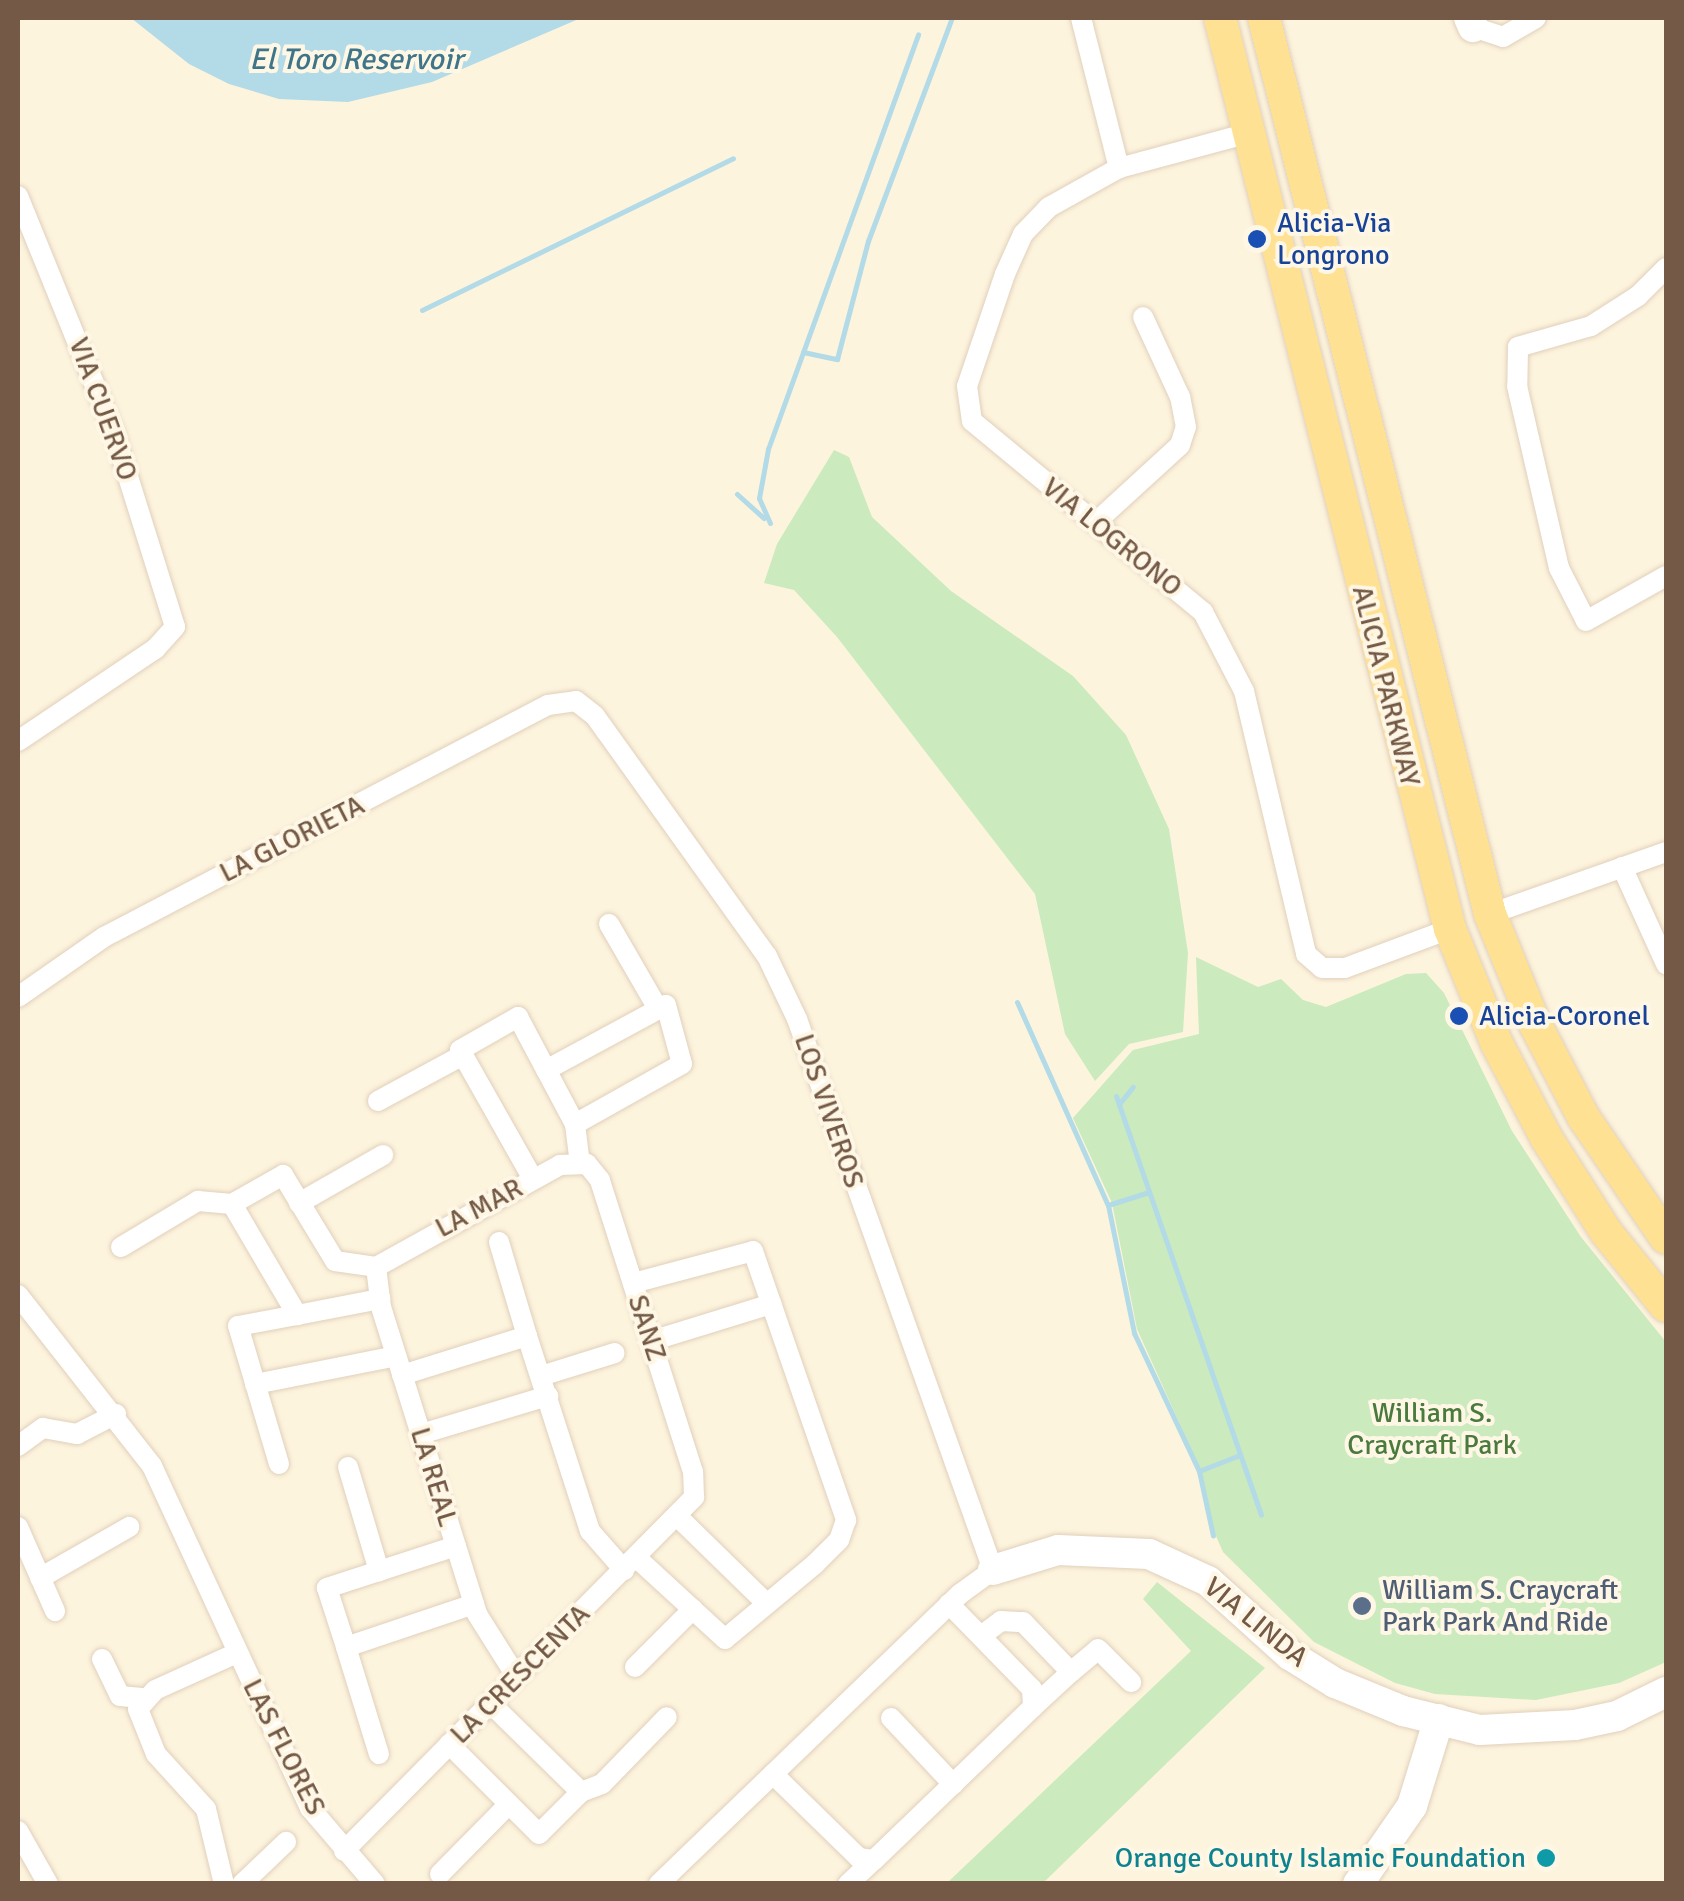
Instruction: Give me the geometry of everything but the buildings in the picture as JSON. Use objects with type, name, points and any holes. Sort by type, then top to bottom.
[{"type":"main road","name":"ALICIA PARKWAY","points":[[1220,18],[1450,929],[1496,1042],[1547,1140],[1606,1232],[1666,1306]]},
{"type":"main road","name":"ALICIA PARKWAY","points":[[1264,18],[1490,914],[1535,1024],[1584,1118],[1666,1238]]},
{"type":"main road","points":[[1450,929],[1490,914]]},
{"type":"street","points":[[1081,18],[1119,168]]},
{"type":"street","points":[[1471,22],[1503,36],[1536,18]]},
{"type":"street","name":"VIA LOGRONO","points":[[1249,133],[1119,168],[1078,186],[1023,234],[967,386],[972,421],[1203,612],[1228,651],[1244,691],[1306,954],[1322,968],[1345,968],[1450,929]]},
{"type":"street","name":"VIA CUERVO","points":[[18,196],[114,432],[174,627],[155,649],[18,740]]},
{"type":"street","points":[[1666,268],[1638,296],[1591,326],[1518,347],[1518,386],[1559,568],[1586,620],[1666,576]]},
{"type":"street","points":[[1096,523],[1180,445],[1186,426],[1180,397],[1142,317]]},
{"type":"street","name":"LA GLORIETA","points":[[18,998],[135,920],[548,706],[576,701]]},
{"type":"street","name":"LOS VIVEROS","points":[[576,701],[596,716],[767,956],[797,1019],[993,1570]]},
{"type":"street","points":[[1490,914],[1666,852]]},
{"type":"street","points":[[1622,867],[1666,964]]},
{"type":"street","points":[[610,924],[658,1009]]},
{"type":"street","points":[[533,1179],[460,1050],[518,1017],[546,1070],[575,1124],[682,1064],[666,1005],[546,1070]]},
{"type":"street","points":[[378,1101],[463,1055]]},
{"type":"street","name":"SANZ","points":[[575,1124],[584,1164],[600,1180],[633,1283],[693,1472],[694,1497]]},
{"type":"street","points":[[299,1203],[383,1155]]},
{"type":"street","name":"LA MAR","points":[[376,1267],[560,1165],[584,1164]]},
{"type":"street","points":[[121,1247],[198,1201],[232,1204],[282,1175],[335,1261],[376,1267]]},
{"type":"street","points":[[232,1204],[297,1315]]},
{"type":"street","points":[[498,1242],[590,1531],[692,1609],[724,1639],[839,1540],[846,1520],[753,1251],[633,1283]]},
{"type":"street","name":"LA REAL","points":[[376,1267],[380,1300],[474,1604],[516,1676]]},
{"type":"street","name":"LAS FLORES","points":[[18,1294],[116,1414],[179,1520],[310,1808],[375,1884]]},
{"type":"street","points":[[279,1464],[238,1326],[380,1300]]},
{"type":"street","points":[[651,1341],[771,1304]]},
{"type":"street","points":[[255,1384],[400,1366],[527,1336]]},
{"type":"street","points":[[421,1434],[544,1386],[615,1353]]},
{"type":"street","points":[[18,1446],[43,1428],[77,1434],[116,1414]]},
{"type":"street","points":[[348,1466],[380,1571]]},
{"type":"street","name":"LA CRESCENTA","points":[[344,1851],[694,1497]]},
{"type":"street","points":[[678,1517],[767,1604]]},
{"type":"street","points":[[18,1528],[56,1611]]},
{"type":"street","points":[[40,1578],[129,1528]]},
{"type":"street","points":[[378,1754],[327,1588],[456,1546]]},
{"type":"street","name":"VIA LINDA","points":[[661,1883],[950,1604],[993,1570],[1058,1550],[1098,1547],[1179,1564],[1335,1683],[1480,1730],[1574,1725],[1617,1716],[1666,1692]]},
{"type":"street","points":[[346,1647],[474,1604]]},
{"type":"street","points":[[950,1604],[1032,1689],[1032,1707]]},
{"type":"street","points":[[636,1668],[692,1609]]},
{"type":"street","points":[[981,1636],[1001,1621],[1023,1622],[1071,1672]]},
{"type":"street","points":[[848,1884],[1098,1649],[1130,1682]]},
{"type":"street","name":"LAS FLORES","points":[[142,1698],[236,1652]]},
{"type":"street","points":[[102,1658],[120,1696],[142,1698],[139,1721],[145,1737],[206,1810],[224,1884]]},
{"type":"street","points":[[490,1703],[581,1792]]},
{"type":"street","points":[[449,1744],[539,1834],[581,1792],[602,1784],[667,1717]]},
{"type":"street","points":[[891,1718],[953,1784]]},
{"type":"street","points":[[1358,1884],[1412,1806],[1440,1719]]},
{"type":"street","points":[[773,1774],[860,1858],[874,1860]]},
{"type":"street","points":[[440,1874],[509,1804]]},
{"type":"street","points":[[18,1831],[48,1884]]},
{"type":"street","name":"LAS FLORES","points":[[242,1884],[286,1842]]},
{"type":"green space","points":[[834,450],[849,457],[872,517],[951,591],[1073,676],[1126,735],[1169,829],[1188,953],[1183,1032],[1129,1044],[1095,1081],[1065,1034],[1035,894],[837,637],[794,590],[764,583],[777,544]]},
{"type":"green space","name":"William S. Craycraft Park","points":[[1196,957],[1258,987],[1281,979],[1303,1000],[1326,1007],[1406,974],[1426,973],[1444,993],[1512,1131],[1581,1237],[1666,1342],[1666,1662],[1619,1683],[1536,1700],[1435,1694],[1395,1683],[1314,1642],[1223,1552],[1209,1520],[1201,1471],[1137,1329],[1112,1203],[1073,1118],[1133,1050],[1199,1034]]},
{"type":"green space","points":[[1157,1582],[1265,1668],[1043,1883],[947,1883],[1191,1651],[1143,1599]]},
{"type":"water","name":"El Toro Reservoir","points":[[131,18],[581,18],[432,82],[348,102],[279,99],[229,84],[189,64]]},
{"type":"waterway","points":[[803,352],[837,359],[868,241],[952,18]]},
{"type":"waterway","points":[[770,523],[759,498],[768,449],[918,34]]},
{"type":"waterway","points":[[422,310],[733,158]]},
{"type":"waterway","points":[[737,494],[764,518]]},
{"type":"waterway","points":[[1017,1002],[1108,1205],[1149,1192]]},
{"type":"waterway","points":[[1119,1104],[1133,1087]]},
{"type":"waterway","points":[[1116,1096],[1261,1515]]},
{"type":"waterway","points":[[1108,1205],[1134,1333],[1199,1471],[1237,1456]]},
{"type":"waterway","points":[[1199,1471],[1213,1536]]},
{"type":"place","name":"Alicia-Via Longrono","points":[[1257,239]]},
{"type":"place","name":"Alicia-Coronel","points":[[1459,1016]]},
{"type":"place","name":"William S. Craycraft Park Park And Ride","points":[[1362,1606]]},
{"type":"place","name":"Orange County Islamic Foundation","points":[[1546,1858]]}]
